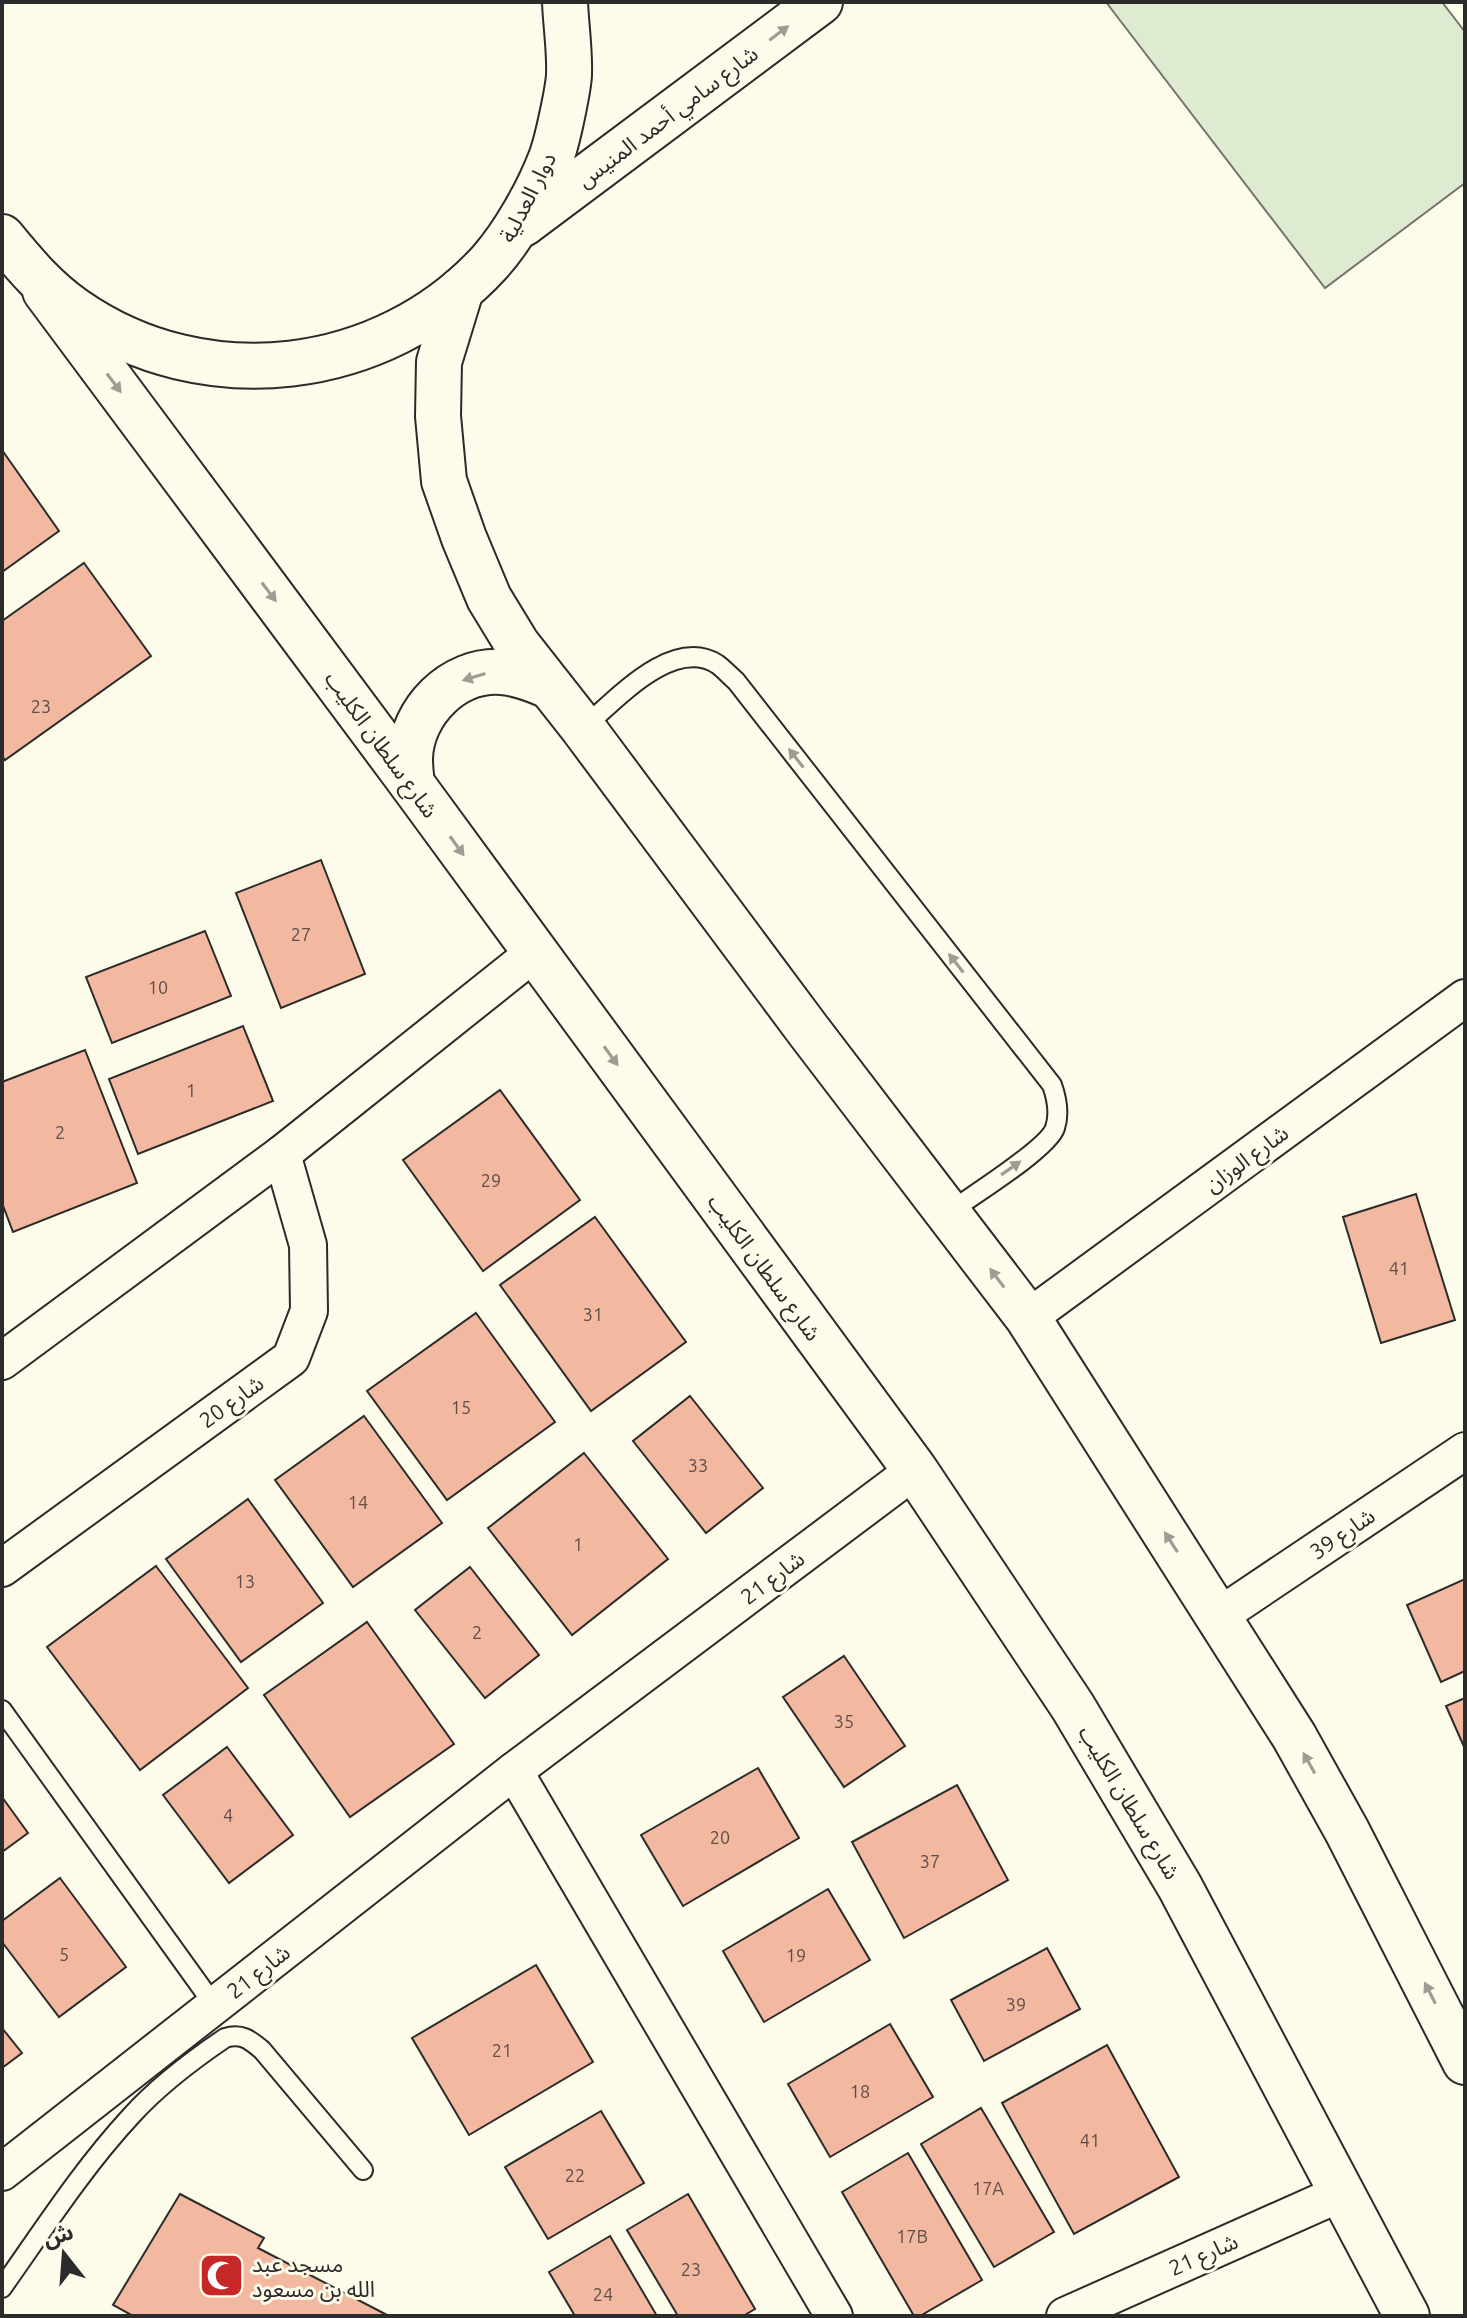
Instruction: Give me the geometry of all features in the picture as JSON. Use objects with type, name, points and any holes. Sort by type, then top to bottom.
[{"type":"street","name":"دوار العدلية","points":[[2,237],[34,276],[74,309],[119,336],[167,354],[219,365],[271,366],[323,359],[373,344],[419,320],[461,290],[490,262],[515,230],[552,156],[569,76],[565,2]]},
{"type":"street","name":"شارع سامي أحمد المنيس","points":[[515,230],[820,2]]},
{"type":"street","name":"شارع سلطان الكليب","points":[[34,276],[412,784],[915,1470],[1073,1707],[1172,1874],[1407,2316]]},
{"type":"street","points":[[461,290],[439,362],[438,416],[444,481],[489,598],[517,644],[1028,1318],[1294,1736],[1347,1831],[1465,2062]]},
{"type":"street","points":[[412,784],[410,758],[415,731],[428,707],[447,688],[471,676],[497,671],[524,675],[549,686]]},
{"type":"street","points":[[2,1361],[282,1154],[534,953]]},
{"type":"street","name":"شارع الوزان","points":[[1028,1318],[1465,998]]},
{"type":"street","name":"شارع 20","points":[[2,1568],[291,1358],[309,1311],[308,1245],[282,1154]]},
{"type":"street","name":"شارع 39","points":[[1219,1616],[1465,1451]]},
{"type":"street","name":"شارع 21","points":[[2,2172],[121,2101],[214,2005],[514,1771],[915,1470]]},
{"type":"street","points":[[514,1771],[834,2316]]},
{"type":"street","name":"شارع 21","points":[[1065,2316],[1341,2193]]},
{"type":"lane","points":[[583,728],[649,672],[670,661],[695,657],[717,664],[736,681],[1052,1085],[1058,1102],[1054,1132],[1041,1147],[948,1213]]},
{"type":"lane","points":[[2,1710],[214,2005]]},
{"type":"lane","points":[[2,2288],[71,2190],[121,2101],[170,2079],[217,2043],[235,2035],[244,2036],[262,2050],[363,2170]]},
{"type":"green space","points":[[1106,2],[1442,2],[1465,32],[1465,183],[1325,288]]},
{"type":"building","points":[[2,450],[59,531],[2,572]]},
{"type":"building","points":[[84,563],[151,656],[5,760],[2,756],[2,621]]},
{"type":"building","points":[[321,860],[365,974],[281,1008],[236,893]]},
{"type":"building","points":[[205,931],[231,996],[112,1043],[86,977]]},
{"type":"building","points":[[243,1026],[273,1101],[138,1154],[109,1079]]},
{"type":"building","points":[[85,1050],[137,1183],[13,1232],[2,1203],[2,1082]]},
{"type":"building","points":[[500,1090],[580,1200],[483,1271],[403,1160]]},
{"type":"building","points":[[1416,1194],[1455,1320],[1381,1343],[1343,1217]]},
{"type":"building","points":[[595,1217],[686,1342],[591,1411],[500,1285]]},
{"type":"building","points":[[476,1313],[555,1422],[447,1500],[367,1391]]},
{"type":"building","points":[[690,1396],[763,1488],[706,1533],[633,1441]]},
{"type":"building","points":[[364,1416],[442,1523],[353,1587],[275,1480]]},
{"type":"building","points":[[584,1453],[668,1559],[572,1635],[488,1528]]},
{"type":"building","points":[[248,1499],[323,1603],[241,1662],[166,1559]]},
{"type":"building","points":[[156,1566],[248,1688],[140,1770],[47,1647]]},
{"type":"building","points":[[470,1567],[539,1655],[485,1698],[415,1610]]},
{"type":"building","points":[[1465,1579],[1465,1671],[1441,1682],[1407,1605]]},
{"type":"building","points":[[367,1622],[454,1744],[350,1817],[264,1695]]},
{"type":"building","points":[[844,1656],[905,1746],[844,1787],[783,1697]]},
{"type":"building","points":[[1465,1698],[1465,1749],[1446,1706]]},
{"type":"building","points":[[227,1747],[293,1835],[229,1883],[163,1795]]},
{"type":"building","points":[[758,1768],[799,1838],[683,1906],[641,1835]]},
{"type":"building","points":[[957,1785],[1008,1880],[904,1938],[852,1842]]},
{"type":"building","points":[[2,1797],[28,1833],[2,1852]]},
{"type":"building","points":[[60,1878],[126,1967],[59,2017],[2,1942],[2,1921]]},
{"type":"building","points":[[828,1889],[870,1960],[764,2022],[723,1951]]},
{"type":"building","points":[[1047,1948],[1080,2009],[984,2061],[951,2000]]},
{"type":"building","points":[[536,1965],[593,2062],[469,2135],[412,2038]]},
{"type":"building","points":[[890,2024],[933,2097],[830,2157],[788,2084]]},
{"type":"building","points":[[2,2028],[22,2053],[2,2068]]},
{"type":"building","points":[[1107,2045],[1179,2177],[1074,2234],[1002,2103]]},
{"type":"building","points":[[981,2108],[1054,2232],[994,2267],[921,2144]]},
{"type":"building","points":[[601,2111],[644,2183],[548,2239],[505,2167]]},
{"type":"building","points":[[908,2153],[982,2280],[920,2316],[914,2316],[842,2192]]},
{"type":"building","name":"مسجد عبد الله بن مسعود","points":[[180,2194],[264,2238],[258,2248],[389,2316],[133,2316],[113,2305]]},
{"type":"building","points":[[688,2194],[755,2309],[743,2316],[678,2316],[627,2230]]},
{"type":"building","points":[[610,2236],[657,2316],[575,2316],[549,2272]]},
{"type":"place","name":"مسجد عبد الله بن مسعود","points":[[221,2276]]}]
